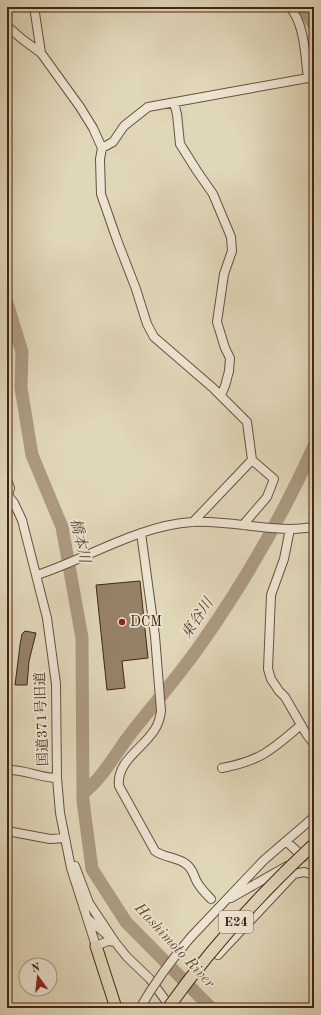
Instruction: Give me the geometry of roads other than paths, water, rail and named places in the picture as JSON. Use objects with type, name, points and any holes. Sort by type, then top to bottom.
[{"type":"highway","name":"E24","points":[[168,1008],[192,974],[232,927],[278,877],[314,844]]},
{"type":"highway","points":[[96,946],[116,1008]]},
{"type":"street","points":[[36,7],[35,13],[41,53]]},
{"type":"street","points":[[102,148],[113,142],[124,126],[148,107],[311,79],[301,34],[294,12],[290,7]]},
{"type":"street","points":[[7,26],[41,53],[80,107],[93,128],[102,148],[100,159],[102,194],[147,324],[154,337],[221,395],[247,422],[252,460],[274,480],[267,497],[246,525]]},
{"type":"street","points":[[174,103],[180,144],[213,194],[231,237],[232,251],[224,274],[217,322],[225,348],[230,358],[227,379],[221,395]]},
{"type":"street","points":[[193,522],[252,460]]},
{"type":"street","points":[[7,480],[10,488],[8,495]]},
{"type":"street","name":"国道371号旧道","points":[[8,495],[22,520],[50,637],[56,684],[57,778],[60,813],[71,868],[96,946]]},
{"type":"street","points":[[36,575],[48,572],[141,533],[178,524],[193,522],[286,529],[314,527]]},
{"type":"street","points":[[286,529],[284,559],[271,595],[268,670],[271,679],[285,697],[314,744]]},
{"type":"street","points":[[141,533],[155,636],[161,711],[159,722],[154,731],[124,765],[120,772],[118,780],[119,786],[155,851],[161,855],[179,859],[191,868],[201,888],[211,899]]},
{"type":"street","points":[[222,768],[237,766],[261,757],[276,747],[301,725]]},
{"type":"street","points":[[7,770],[26,771],[35,775],[57,778]]},
{"type":"street","points":[[140,1008],[151,988],[191,937],[264,860],[313,820]]},
{"type":"street","points":[[7,831],[50,839],[65,838],[89,903],[115,942],[127,957],[150,979],[171,1008]]},
{"type":"street","points":[[286,841],[303,857]]},
{"type":"street","points":[[224,903],[314,850]]},
{"type":"street","points":[[218,955],[294,874],[304,872],[314,875]]},
{"type":"street","points":[[86,917],[115,942]]},
{"type":"street","points":[[96,946],[108,941],[115,942]]},
{"type":"waterway","name":"東谷川","points":[[302,7],[314,25]]},
{"type":"waterway","name":"橋本川","points":[[7,303],[22,352],[21,388],[32,455],[62,527],[82,638],[83,801],[92,869],[126,922],[211,1008]]},
{"type":"waterway","name":"東谷川","points":[[83,793],[104,772],[132,732],[193,655],[217,621],[262,548],[290,497],[314,446]]},
{"type":"place","name":"DCM","points":[[122,622]]},
{"type":"water label","name":"Hashimoto River","points":[[174,946]]}]
